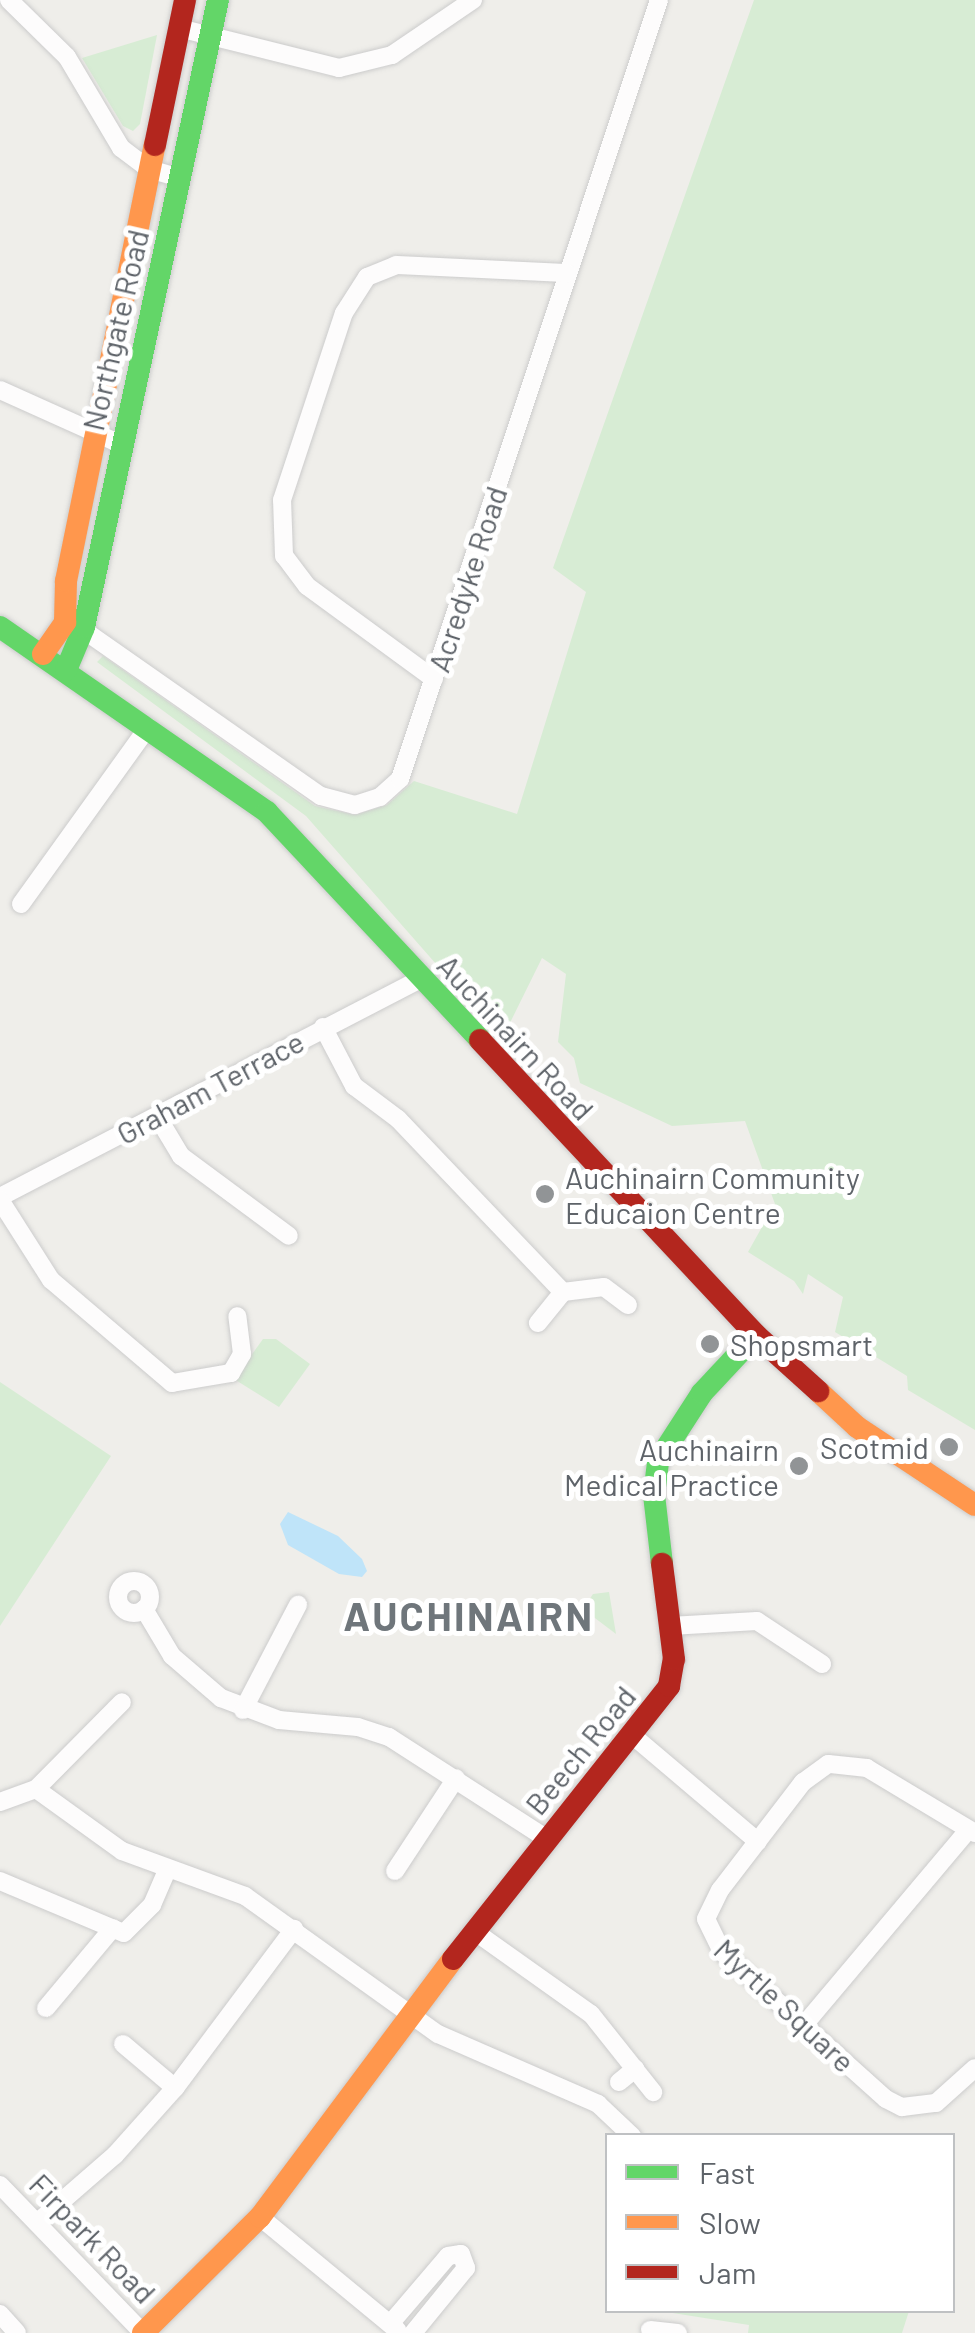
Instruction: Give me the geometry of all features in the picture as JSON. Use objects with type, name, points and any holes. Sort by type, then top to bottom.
[{"type":"street","points":[[8,0],[67,58],[121,148],[148,169],[180,178]]},
{"type":"street","name":"Northgate Road","points":[[74,624],[66,580],[185,0]]},
{"type":"street","name":"Northgate Road","points":[[66,670],[218,0]]},
{"type":"street","points":[[179,28],[338,68],[392,55],[473,0]]},
{"type":"street","name":"Acredyke Road","points":[[74,624],[321,796],[355,804],[380,797],[400,779],[659,0]]},
{"type":"street","points":[[434,679],[307,586],[284,556],[282,500],[344,313],[366,276],[396,265],[567,273]]},
{"type":"street","points":[[0,390],[120,444]]},
{"type":"street","name":"Northgate Road","points":[[43,654],[74,624]]},
{"type":"street","name":"Auchinairn Road","points":[[0,627],[148,727],[303,844],[420,980],[756,1334],[857,1427],[975,1505]]},
{"type":"street","points":[[21,904],[148,727]]},
{"type":"street","name":"Graham Terrace","points":[[0,1199],[322,1027],[420,980]]},
{"type":"street","points":[[322,1027],[354,1086],[398,1119],[563,1292]]},
{"type":"street","points":[[157,1116],[181,1156],[289,1236]]},
{"type":"street","points":[[0,1199],[50,1280],[172,1383],[231,1373],[242,1354],[237,1316]]},
{"type":"street","points":[[538,1323],[563,1292],[604,1288],[628,1305]]},
{"type":"street","name":"Beech Road","points":[[142,2331],[260,2217],[409,2014],[670,1686],[670,1626],[654,1495],[658,1461],[702,1393],[756,1334]]},
{"type":"street","points":[[243,1710],[298,1605]]},
{"type":"street","points":[[144,1609],[172,1656],[243,1710],[389,1737],[547,1839]]},
{"type":"street","points":[[670,1626],[756,1621],[822,1664]]},
{"type":"street","points":[[0,1802],[36,1789],[122,1702]]},
{"type":"street","points":[[632,1735],[758,1842]]},
{"type":"street","name":"Myrtle Square","points":[[972,1831],[867,1768],[828,1764],[803,1782],[710,1906],[710,1936],[804,2025],[902,2107],[936,2104],[975,2068]]},
{"type":"street","points":[[396,1872],[456,1778]]},
{"type":"street","points":[[36,1789],[122,1852],[246,1896],[438,2034],[598,2104],[629,2133]]},
{"type":"street","points":[[804,2025],[972,1831]]},
{"type":"street","points":[[0,1881],[124,1933],[152,1904],[168,1868]]},
{"type":"street","points":[[46,2008],[113,1928]]},
{"type":"street","points":[[40,2221],[115,2155],[174,2088],[294,1929]]},
{"type":"street","points":[[474,1931],[591,2014],[653,2092]]},
{"type":"street","points":[[123,2044],[174,2088]]},
{"type":"street","points":[[619,2082],[635,2069]]},
{"type":"street","name":"Firpark Road","points":[[0,2184],[40,2221],[142,2331]]},
{"type":"street","points":[[260,2217],[396,2328],[448,2256],[461,2254],[466,2268],[414,2333]]},
{"type":"street","points":[[0,2314],[17,2333]]},
{"type":"street","points":[[649,2324],[678,2333]]},
{"type":"green space","points":[[754,0],[975,0],[975,1430],[908,1390],[907,1376],[835,1332],[843,1297],[808,1274],[803,1294],[794,1281],[748,1252],[775,1204],[745,1121],[672,1126],[580,1083],[574,1058],[558,1042],[566,974],[542,958],[502,1039],[306,816],[97,662],[103,656],[315,806],[355,815],[387,805],[414,781],[517,814],[586,592],[553,568]]},
{"type":"green space","points":[[157,35],[140,124],[133,131],[123,126],[82,58]]},
{"type":"green space","points":[[263,1339],[276,1339],[310,1364],[279,1407],[234,1379]]},
{"type":"green space","points":[[0,1382],[111,1456],[0,1626]]},
{"type":"green space","points":[[609,1592],[616,1634],[583,1609],[593,1594]]},
{"type":"green space","points":[[673,2313],[908,2313],[902,2333],[748,2333],[749,2325]]},
{"type":"water","points":[[288,1512],[338,1536],[362,1559],[367,1571],[362,1577],[339,1574],[288,1545],[280,1524]]},
{"type":"traffic: fast","points":[[66,670],[84,627],[218,0]]},
{"type":"traffic: fast","points":[[0,627],[267,812],[480,1040]]},
{"type":"traffic: fast","points":[[662,1564],[654,1495],[658,1461],[702,1393],[756,1335]]},
{"type":"traffic: slow","points":[[43,654],[65,622],[66,581],[155,145]]},
{"type":"traffic: slow","points":[[818,1391],[857,1427],[975,1505]]},
{"type":"traffic: slow","points":[[143,2333],[260,2217],[453,1959]]},
{"type":"traffic: jam","points":[[155,145],[185,0]]},
{"type":"traffic: jam","points":[[480,1040],[756,1335],[818,1391]]},
{"type":"traffic: jam","points":[[453,1959],[669,1686],[674,1659],[662,1564]]},
{"type":"place","name":"Auchinairn Community Educaion Centre","points":[[545,1194]]},
{"type":"place","name":"Shopsmart","points":[[710,1344]]},
{"type":"place","name":"Scotmid","points":[[949,1447]]},
{"type":"place","name":"Auchinairn Medical Practice","points":[[799,1466]]},
{"type":"district","name":"AUCHINAIRN","points":[[469,1615]]}]
